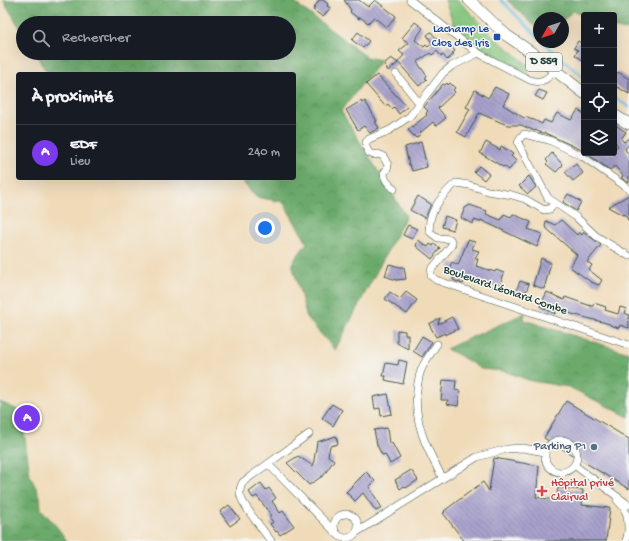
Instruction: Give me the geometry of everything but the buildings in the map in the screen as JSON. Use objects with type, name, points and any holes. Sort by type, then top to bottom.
[{"type":"main road","name":"D 559","points":[[469,0],[506,35],[581,91]]},
{"type":"main road","points":[[617,117],[629,124]]},
{"type":"street","points":[[410,0],[478,53],[537,82],[550,77],[555,70]]},
{"type":"street","points":[[394,189],[384,177],[384,173],[388,165],[383,156],[369,153],[366,147],[366,142],[369,139],[390,130],[410,116],[443,73],[452,66],[478,53]]},
{"type":"street","points":[[396,74],[420,104]]},
{"type":"street","points":[[629,189],[582,156],[549,140],[524,134],[520,138],[518,143],[548,198],[576,217],[596,236],[629,256]]},
{"type":"street","name":"Boulevard Léonard Combe","points":[[554,203],[550,209],[544,210],[538,208],[525,199],[512,195],[456,183],[443,196],[428,225],[430,232],[438,238],[450,239],[452,243],[431,270],[431,276],[436,280],[629,345]]},
{"type":"street","points":[[437,344],[421,368],[416,398],[417,418],[421,433],[442,477]]},
{"type":"street","points":[[271,541],[245,505],[240,496],[239,490],[242,482],[309,434]]},
{"type":"street","points":[[557,440],[567,441],[572,444],[576,451],[577,458],[574,465],[569,470],[562,472],[551,468],[545,458],[545,452],[547,447],[552,442],[557,440]]},
{"type":"street","points":[[268,464],[339,536],[346,538],[354,535],[442,477],[477,457],[501,450],[523,448],[545,452]]},
{"type":"street","points":[[574,465],[629,505]]},
{"type":"street","points":[[608,490],[627,512],[629,533],[627,541]]},
{"type":"street","points":[[336,533],[334,522],[343,514],[350,515],[356,520],[358,524],[357,532]]},
{"type":"green space","points":[[3,0],[291,0],[367,57],[381,60],[341,111],[406,216],[335,350],[307,318],[292,263],[307,243],[283,202],[256,197],[241,180],[296,180],[296,72],[48,72],[46,71],[39,60],[296,60],[296,16],[16,16],[16,21]]},
{"type":"green space","points":[[445,0],[458,0],[496,39],[532,68],[528,73],[472,42],[456,30]]},
{"type":"green space","points":[[507,0],[629,0],[629,30],[617,28],[617,12],[581,12],[581,15],[573,11],[569,15],[569,12],[533,12],[533,24]]},
{"type":"green space","points":[[525,313],[524,320],[629,353],[629,417],[569,387],[531,381],[504,371],[481,369],[459,355],[446,349]]},
{"type":"green space","points":[[0,402],[18,410],[25,438],[30,476],[40,496],[41,509],[67,541],[0,541]]},
{"type":"waterway","points":[[501,0],[533,32]]},
{"type":"waterway","points":[[550,48],[581,75]]},
{"type":"waterway","points":[[617,99],[629,107]]},
{"type":"place","name":"Lachamp Le Clos des Iris","points":[[497,37]]},
{"type":"place","name":"EDF","points":[[27,418]]},
{"type":"place","name":"Parking P1","points":[[594,447]]},
{"type":"place","name":"Hôpital privé Clairval","points":[[542,491]]}]
